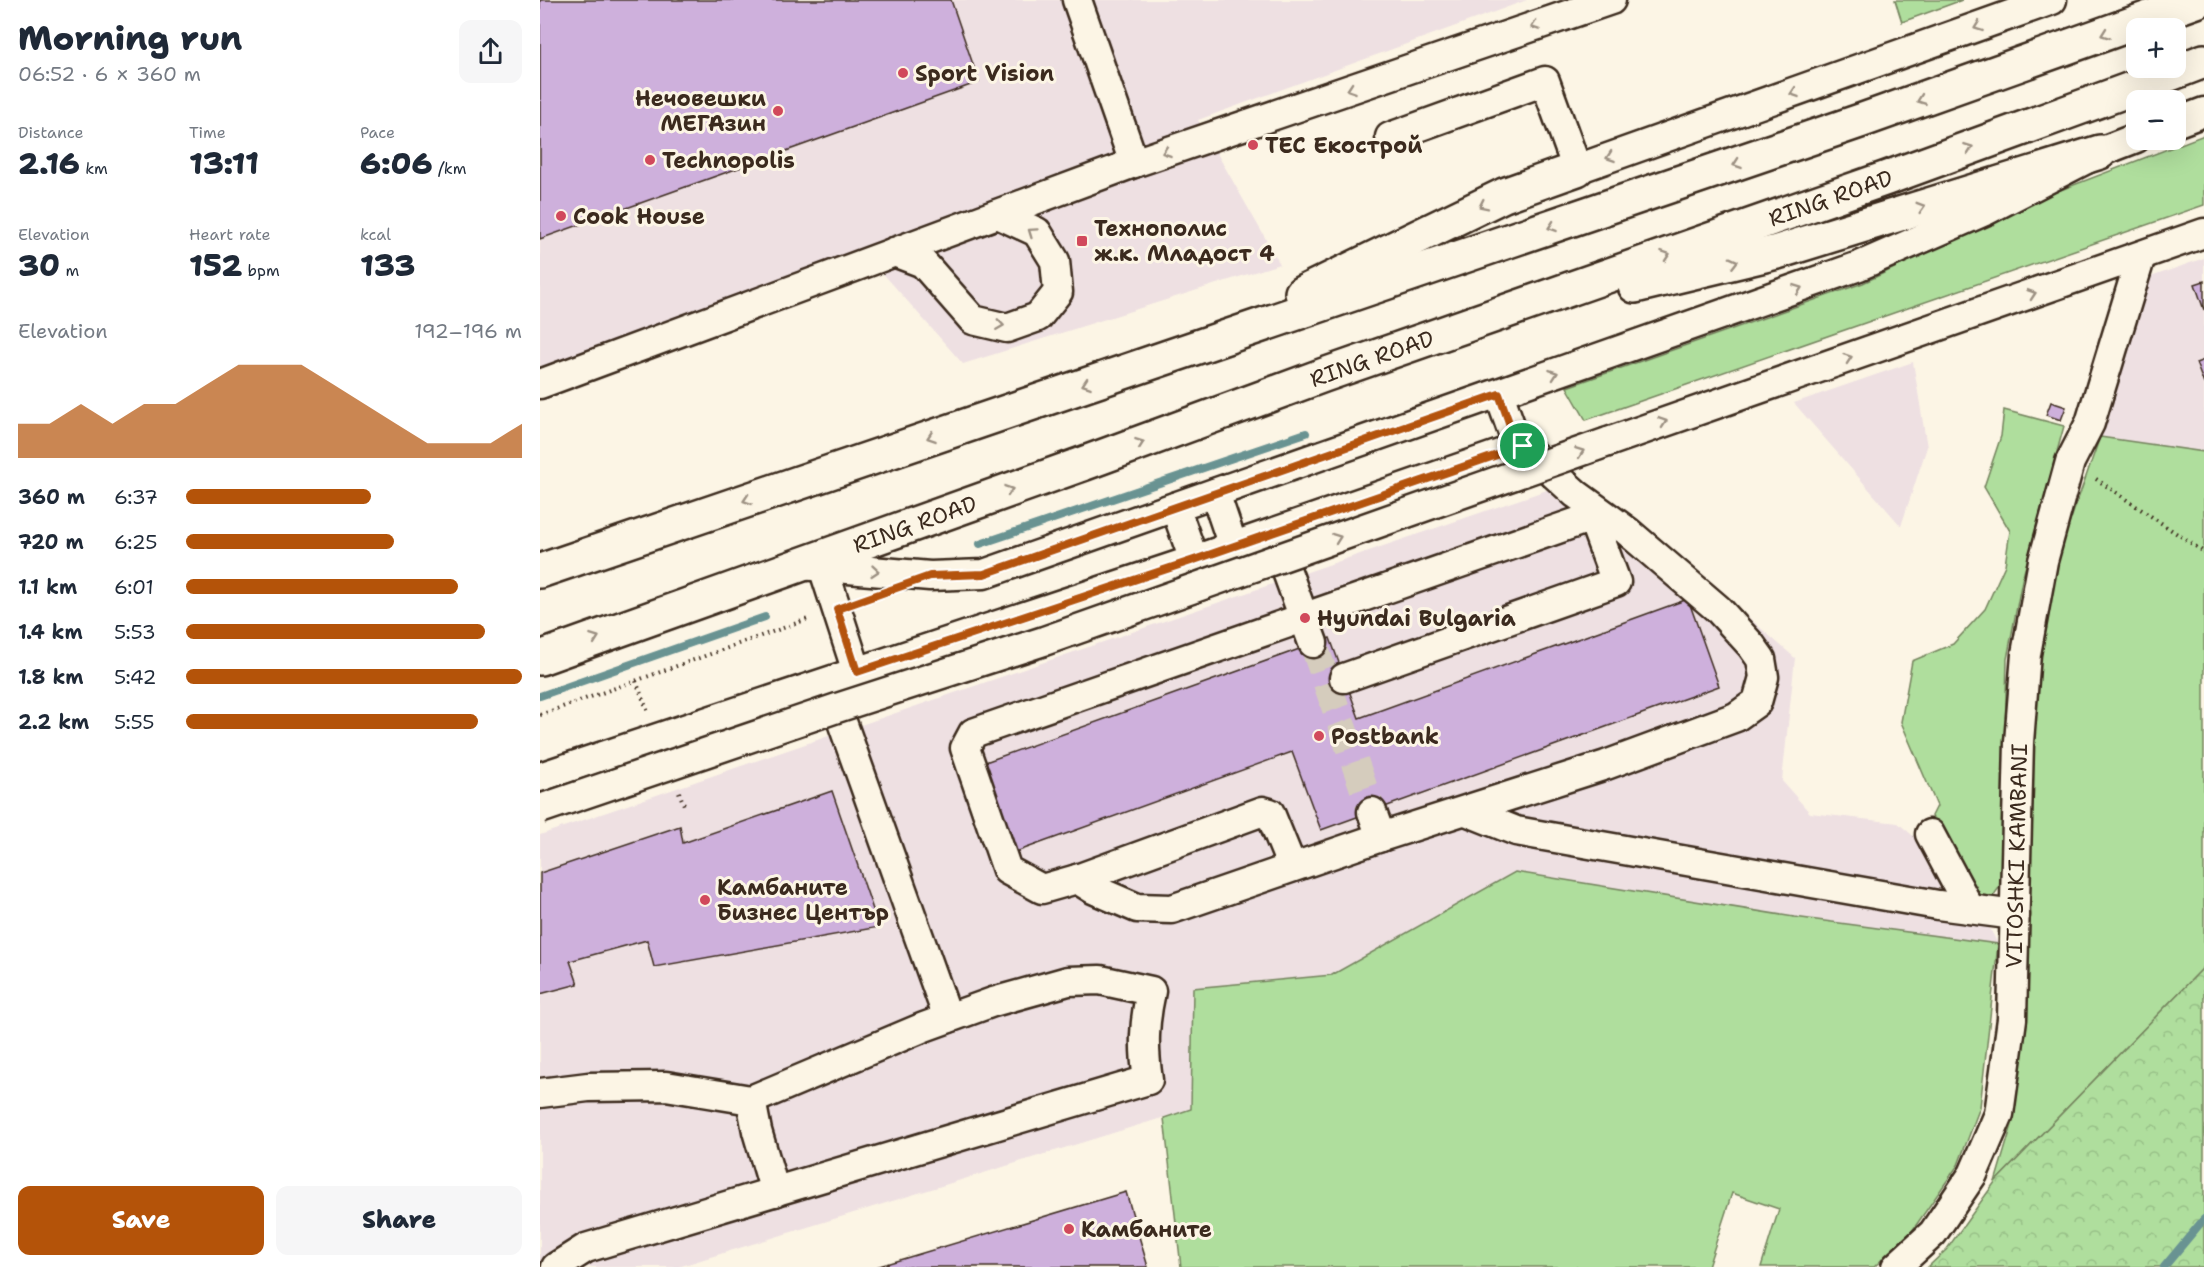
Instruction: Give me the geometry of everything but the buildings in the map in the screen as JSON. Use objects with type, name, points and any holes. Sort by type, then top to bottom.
[{"type":"highway","points":[[540,571],[1849,125],[2199,0]]},
{"type":"highway","name":"RING ROAD","points":[[540,658],[810,566],[1452,330],[1887,178],[2204,61]]},
{"type":"highway","points":[[1452,330],[1777,252],[2100,152]]},
{"type":"highway","points":[[1179,353],[1504,195],[1576,169]]},
{"type":"street","points":[[1077,0],[1134,163]]},
{"type":"street","points":[[540,384],[1134,163],[1611,0]]},
{"type":"street","points":[[1390,137],[1545,81],[1576,169],[2052,0]]},
{"type":"street","points":[[2186,119],[2204,112]]},
{"type":"street","points":[[810,566],[930,576],[984,574],[1859,266],[1985,211],[2100,152],[2126,142]]},
{"type":"street","points":[[894,252],[923,263],[973,320],[1007,328],[1038,316],[1058,292],[1055,261],[1037,232],[998,214]]},
{"type":"street","points":[[540,808],[1044,641],[2204,233]]},
{"type":"street","name":"VITOSHKI KAMBANI","points":[[1896,1267],[1933,1233],[1972,1174],[1999,1114],[2012,1019],[2019,742],[2026,654],[2043,561],[2070,462],[2090,423],[2141,256]]},
{"type":"street","points":[[1077,879],[1093,889],[1137,908],[1172,909],[1292,867],[1376,824],[1466,811],[1606,765],[1736,717],[1757,702],[1764,677],[1761,659],[1756,652],[1718,609],[1627,531],[1576,494],[1523,446],[1513,434],[1499,394]]},
{"type":"street","points":[[540,777],[1194,560],[1523,446]]},
{"type":"street","points":[[1215,493],[1233,546]]},
{"type":"street","points":[[1175,507],[1194,560]]},
{"type":"street","points":[[1292,867],[1270,813],[1263,811],[1077,879],[1042,889],[1007,870],[965,748],[974,733],[1308,630],[1592,517],[1616,582],[1344,678]]},
{"type":"street","points":[[1282,558],[1308,630]]},
{"type":"street","points":[[810,566],[837,609],[857,672]]},
{"type":"street","points":[[837,708],[948,1018]]},
{"type":"street","points":[[1466,811],[1516,831],[2015,915]]},
{"type":"street","points":[[1930,834],[1970,909]]},
{"type":"street","points":[[540,1093],[588,1087],[666,1086],[751,1100],[948,1018],[993,1002],[1068,981],[1100,980],[1150,991],[1144,1025],[1144,1059],[1148,1080],[586,1248],[556,1267]]},
{"type":"street","points":[[751,1100],[757,1131],[775,1192]]},
{"type":"path","points":[[2070,462],[2204,552]]},
{"type":"path","points":[[540,715],[837,609]]},
{"type":"shaded area","points":[[540,0],[1527,0],[1198,120],[1280,264],[963,364],[872,261],[540,384]]},
{"type":"shaded area","points":[[2204,258],[2204,452],[2100,437],[2148,278]]},
{"type":"shaded area","points":[[1913,362],[1927,447],[1901,526],[1794,403]]},
{"type":"shaded area","points":[[1570,482],[1637,520],[1795,658],[1782,781],[1810,813],[1898,823],[1918,840],[1937,829],[1998,944],[1794,917],[1515,872],[1332,975],[1193,988],[1191,1109],[678,1267],[540,1267],[540,835]]},
{"type":"green space","points":[[1895,0],[1962,0],[1902,22]]},
{"type":"green space","points":[[2204,135],[2204,205],[1586,420],[1567,387],[1863,283],[2045,196],[2165,150],[2186,150],[2186,142]]},
{"type":"green space","points":[[2004,410],[2064,426],[2022,580],[2007,659],[2001,885],[1991,899],[1978,905],[1937,829],[1932,816],[1937,806],[1901,722],[1912,661],[1953,644],[1985,609],[2005,565],[2010,531],[1984,487],[2001,436]]},
{"type":"green space","points":[[2100,437],[2204,452],[2204,967],[1995,1182],[2014,1118],[2022,1025],[2034,659],[2055,564]]},
{"type":"green space","points":[[1515,872],[1794,917],[1998,944],[1980,1107],[1958,1165],[1912,1231],[1874,1267],[1761,1267],[1779,1209],[1732,1193],[1708,1267],[1181,1267],[1164,1118],[1191,1109],[1193,988],[1332,975]]},
{"type":"green space","points":[[2204,967],[2204,1267],[1928,1267],[1947,1249],[1995,1182]]},
{"type":"waterway","points":[[980,544],[1306,433]]},
{"type":"waterway","points":[[540,696],[765,617]]},
{"type":"waterway","points":[[2164,1267],[2204,1219]]},
{"type":"tunnel","points":[[1313,643],[1372,812]]},
{"type":"place","name":"Sport Vision","points":[[903,73]]},
{"type":"place","name":"Нечовешки МЕГАзин","points":[[778,111]]},
{"type":"place","name":"ТЕС Екострой","points":[[1253,145]]},
{"type":"place","name":"Technopolis","points":[[650,160]]},
{"type":"place","name":"Cook House","points":[[561,216]]},
{"type":"place","name":"Технополис ж.к. Младост 4","points":[[1082,241]]},
{"type":"place","name":"Hyundai Bulgaria","points":[[1305,618]]},
{"type":"place","name":"Postbank","points":[[1319,736]]},
{"type":"place","name":"Камбаните Бизнес Център","points":[[705,900]]},
{"type":"place","name":"Камбаните","points":[[1069,1229]]},
{"type":"route","points":[[1499,394],[1513,434],[1523,446],[1194,560],[857,672],[837,609],[930,576],[984,574],[1499,394]]}]
